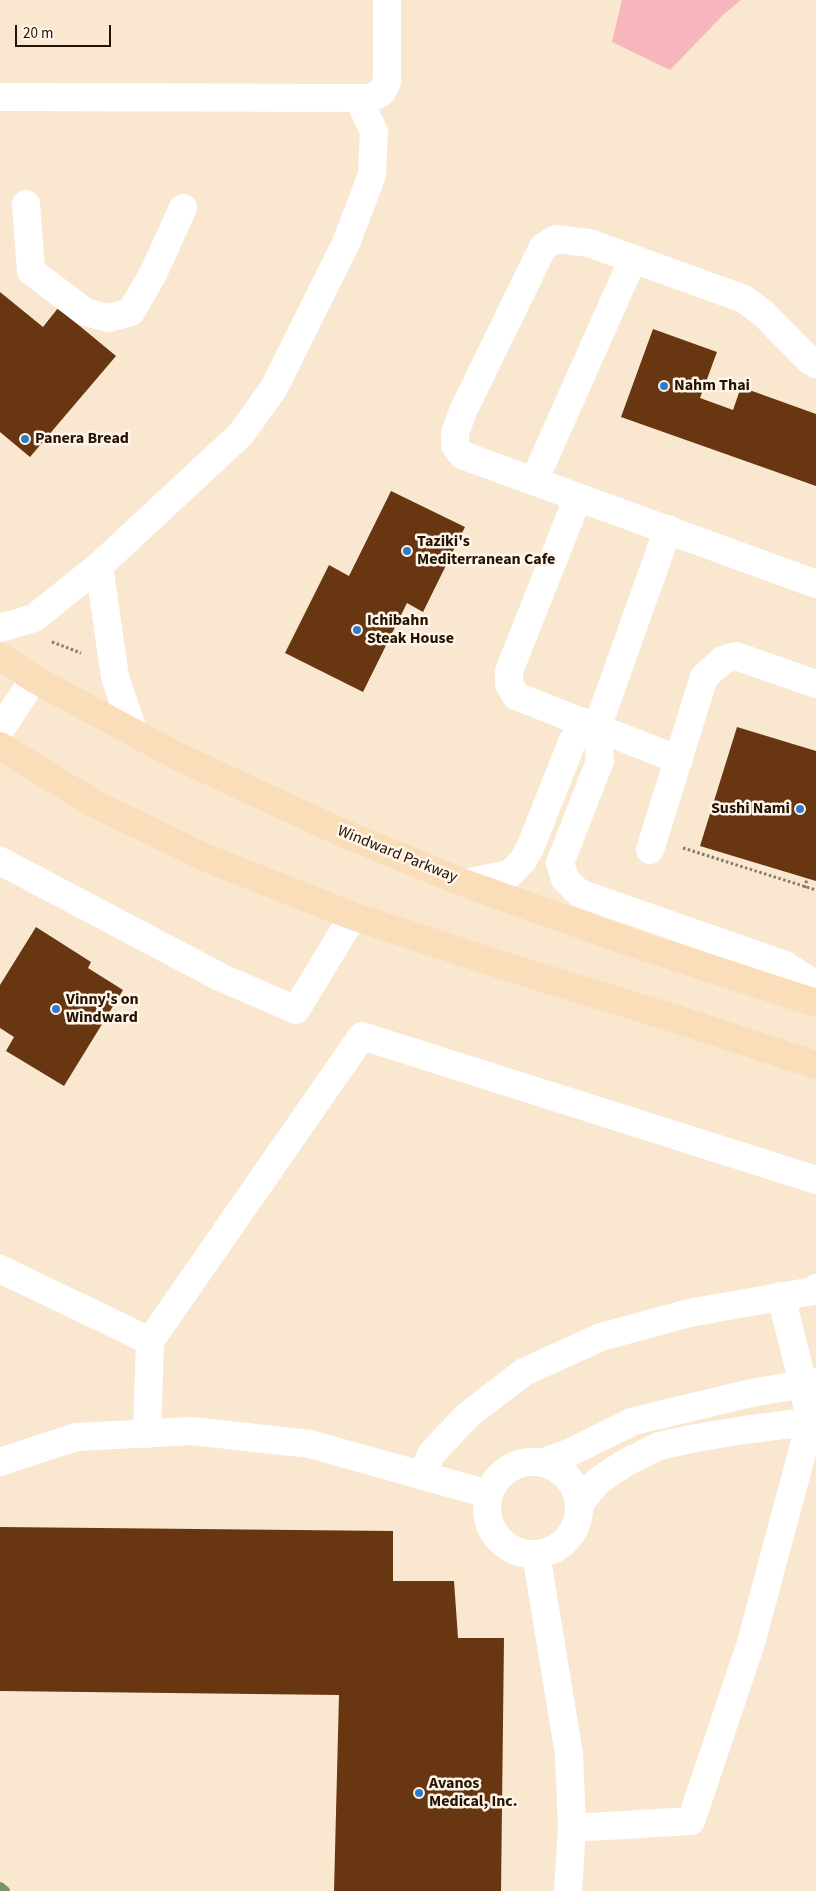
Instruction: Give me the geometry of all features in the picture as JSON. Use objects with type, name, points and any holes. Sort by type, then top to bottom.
[{"type":"main road","name":"Windward Parkway","points":[[0,656],[34,679],[176,756],[330,827],[464,883],[630,942],[816,1003]]},
{"type":"main road","points":[[0,746],[92,803],[206,858],[353,916],[816,1065]]},
{"type":"lane","points":[[0,98],[371,98],[382,92],[387,82],[387,0]]},
{"type":"lane","points":[[0,628],[34,618],[99,566],[241,434],[274,388],[346,243],[372,175],[374,132],[359,99]]},
{"type":"lane","points":[[26,204],[31,271],[84,312],[109,318],[130,312],[153,274],[183,208]]},
{"type":"lane","points":[[816,364],[764,314],[744,298],[589,243],[556,239],[543,247],[463,411],[455,433],[455,445],[462,455],[816,584]]},
{"type":"lane","points":[[534,481],[633,259]]},
{"type":"lane","points":[[578,497],[509,671],[509,684],[516,696],[679,760]]},
{"type":"lane","points":[[668,529],[597,728],[600,761],[560,863],[565,879],[580,893],[785,965],[816,985]]},
{"type":"lane","points":[[99,566],[115,677],[134,733]]},
{"type":"lane","points":[[652,845],[704,676],[723,660],[736,656],[816,684]]},
{"type":"lane","points":[[0,730],[34,679]]},
{"type":"lane","points":[[464,883],[510,874],[524,859],[573,740],[597,728]]},
{"type":"lane","points":[[0,861],[220,977],[296,1010],[353,916]]},
{"type":"lane","points":[[148,1434],[150,1341],[362,1036],[816,1180]]},
{"type":"lane","points":[[0,1269],[150,1341]]},
{"type":"lane","points":[[421,1475],[432,1453],[468,1415],[524,1372],[601,1337],[689,1313],[813,1291],[816,1288]]},
{"type":"lane","points":[[572,1828],[691,1821],[750,1644],[813,1422],[810,1383],[781,1296]]},
{"type":"lane","points":[[542,1462],[560,1470],[573,1485],[579,1504],[577,1522],[568,1538],[554,1550],[536,1554],[514,1551],[496,1537],[486,1517],[488,1494],[500,1475],[519,1464],[542,1462],[569,1453],[634,1421],[751,1393],[810,1383]]},
{"type":"lane","points":[[579,1504],[598,1481],[625,1463],[658,1446],[744,1430],[813,1422]]},
{"type":"lane","points":[[0,1462],[76,1437],[192,1431],[310,1444],[488,1494]]},
{"type":"lane","points":[[536,1554],[569,1754],[572,1828],[568,1891]]},
{"type":"path","points":[[46,640],[86,655]]},
{"type":"path","points":[[652,845],[816,890]]},
{"type":"path","points":[[805,888],[807,878]]},
{"type":"shaded area","points":[[622,0],[741,0],[724,14],[670,70],[612,42]]},
{"type":"building","points":[[0,292],[43,327],[58,308],[116,356],[30,457],[0,432]]},
{"type":"building","points":[[653,329],[717,352],[700,398],[733,410],[741,387],[816,414],[816,486],[621,417]]},
{"type":"building","points":[[391,491],[465,527],[423,612],[407,603],[363,692],[285,653],[329,565],[349,576]]},
{"type":"building","points":[[737,727],[816,751],[816,881],[700,846]]},
{"type":"building","name":"Vinny's on Windward","points":[[36,927],[91,962],[88,968],[123,990],[64,1086],[6,1051],[14,1037],[0,1028],[0,985]]},
{"type":"building","name":"Avanos Medical, Inc.","points":[[0,1527],[393,1531],[393,1581],[454,1581],[458,1638],[504,1638],[501,1891],[334,1891],[339,1695],[0,1691]]},
{"type":"waterway","points":[[0,1887],[5,1891]]},
{"type":"place","name":"Nahm Thai","points":[[664,386]]},
{"type":"place","name":"Panera Bread","points":[[25,439]]},
{"type":"place","name":"Taziki's Mediterranean Cafe","points":[[407,551]]},
{"type":"place","name":"Ichibahn Steak House","points":[[357,630]]},
{"type":"place","name":"Sushi Nami","points":[[800,809]]},
{"type":"place","name":"Vinny's on Windward","points":[[56,1009]]},
{"type":"place","name":"Avanos Medical, Inc.","points":[[419,1793]]}]
